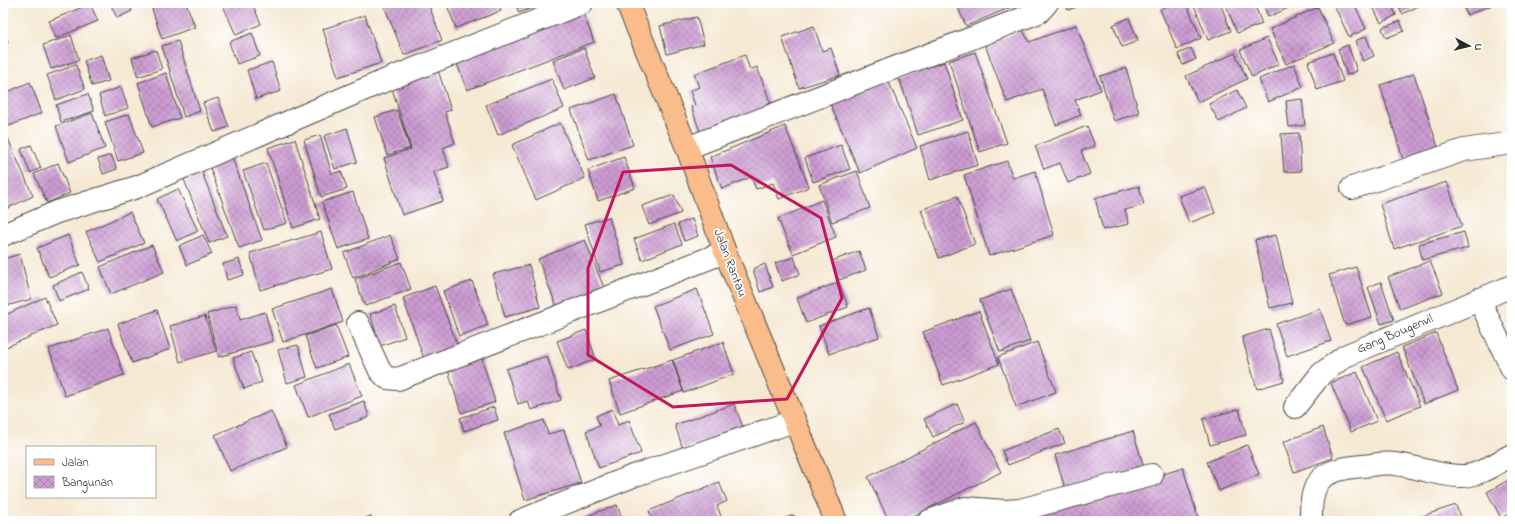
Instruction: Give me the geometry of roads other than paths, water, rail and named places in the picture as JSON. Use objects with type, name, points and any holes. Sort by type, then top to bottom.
[{"type":"main road","name":"Jalan Rantau","points":[[627,3],[687,148],[725,252],[836,521]]},
{"type":"street","points":[[3,235],[57,212],[137,187],[379,83],[582,3]]},
{"type":"street","points":[[687,148],[1039,12],[1047,3]]},
{"type":"street","points":[[1352,188],[1464,150],[1512,142]]},
{"type":"street","points":[[358,323],[380,371],[387,378],[398,379],[725,252]]},
{"type":"street","name":"Gang Bougenvil","points":[[1295,407],[1321,374],[1345,356],[1479,298],[1512,286]]},
{"type":"street","points":[[1479,298],[1512,369]]},
{"type":"street","points":[[520,521],[634,476],[794,421]]},
{"type":"street","points":[[1311,521],[1310,502],[1313,490],[1319,480],[1327,474],[1340,468],[1396,464],[1459,476],[1470,476],[1512,455]]},
{"type":"street","points":[[929,521],[965,508],[1004,511],[1020,510],[1152,475]]}]
